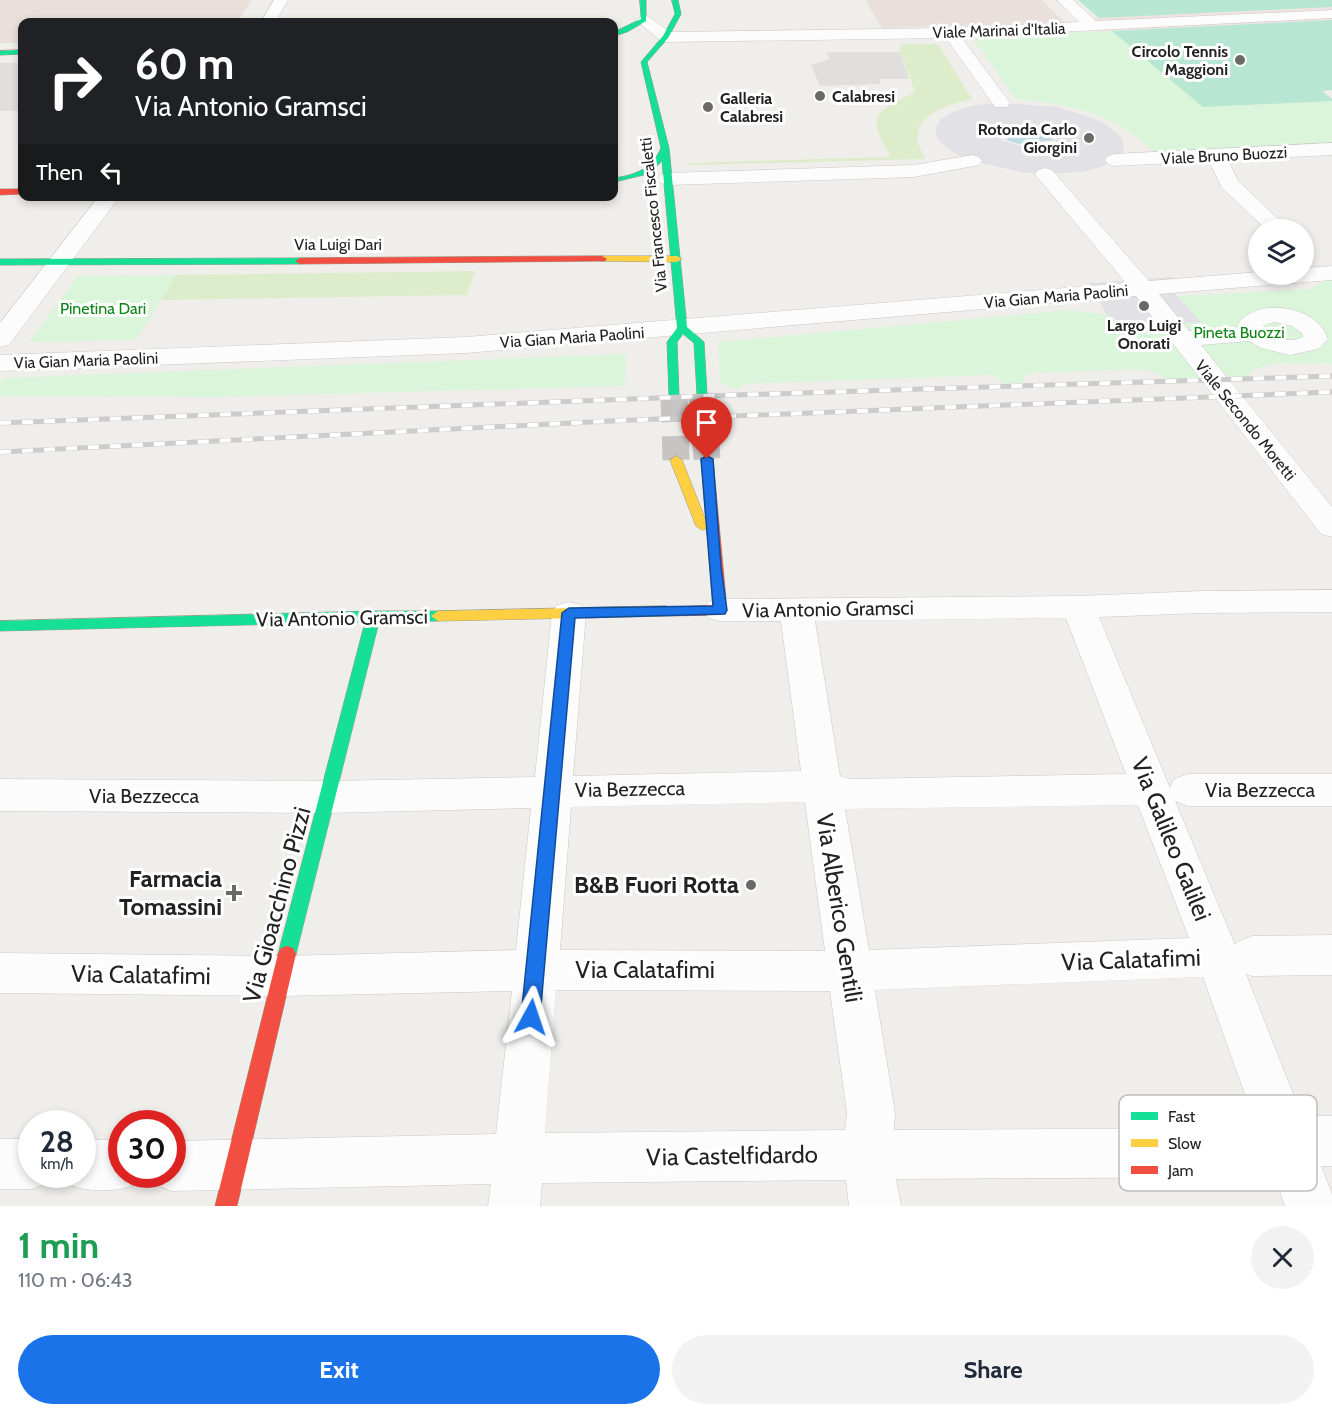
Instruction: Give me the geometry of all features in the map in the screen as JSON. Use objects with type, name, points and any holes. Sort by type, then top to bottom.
[{"type":"street","points":[[270,18],[281,0]]},
{"type":"street","points":[[643,0],[644,20],[666,37]]},
{"type":"street","points":[[628,55],[644,62],[666,37],[678,14],[675,0]]},
{"type":"street","points":[[1064,0],[1091,26]]},
{"type":"street","name":"Viale Marinai d'Italia","points":[[666,37],[950,33],[1332,14]]},
{"type":"street","points":[[618,33],[625,32],[644,20]]},
{"type":"street","points":[[950,33],[1001,103]]},
{"type":"street","points":[[0,53],[18,52]]},
{"type":"street","name":"Via Francesco Fiscaletti","points":[[644,62],[665,148],[663,186],[671,200],[682,328],[672,342],[674,395]]},
{"type":"street","points":[[618,180],[639,175],[654,167],[662,159],[665,148]]},
{"type":"street","name":"Viale Bruno Buozzi","points":[[1116,160],[1332,149]]},
{"type":"street","points":[[1216,156],[1229,184],[1268,219]]},
{"type":"street","points":[[663,186],[914,171],[972,161]]},
{"type":"street","name":"Viale Secondo Moretti","points":[[1045,174],[1142,288],[1332,527]]},
{"type":"street","points":[[618,182],[641,188]]},
{"type":"street","points":[[0,192],[18,192]]},
{"type":"street","points":[[0,340],[106,201]]},
{"type":"street","name":"Via Luigi Dari","points":[[0,262],[676,259]]},
{"type":"street","name":"Via Gian Maria Paolini","points":[[0,363],[466,345],[1324,272]]},
{"type":"street","points":[[1182,339],[1254,333],[1250,324],[1257,317],[1266,315],[1286,316],[1322,327]]},
{"type":"street","points":[[682,328],[699,342],[702,394]]},
{"type":"street","points":[[707,459],[720,610]]},
{"type":"street","points":[[676,460],[714,556]]},
{"type":"street","name":"Via Antonio Gramsci","points":[[0,626],[374,616],[1078,607],[1203,602],[1332,601]]},
{"type":"street","name":"Via Galileo Galilei","points":[[1078,607],[1151,789],[1235,956],[1293,1095]]},
{"type":"street","name":"Via Alberico Gentili","points":[[800,610],[798,622],[821,786],[871,1113],[867,1155],[875,1206]]},
{"type":"street","points":[[514,1206],[569,613]]},
{"type":"street","name":"Via Gioacchino Pizzi","points":[[231,1186],[281,976],[374,616]]},
{"type":"street","name":"Via Bezzecca","points":[[0,795],[328,797],[821,786],[850,795],[1151,789]]},
{"type":"street","name":"Via Bezzecca","points":[[1188,790],[1332,790]]},
{"type":"street","name":"Via Calatafimi","points":[[0,973],[281,976],[535,970],[849,971],[1235,956],[1332,956]]},
{"type":"street","name":"Via Castelfidardo","points":[[186,1171],[231,1186],[517,1158],[1119,1154]]},
{"type":"street","points":[[0,1164],[18,1164]]},
{"type":"street","name":"Via Galileo Galilei","points":[[1311,1206],[1312,1191]]},
{"type":"shaded area","points":[[0,0],[252,0],[240,18],[18,18],[18,43],[0,43]]},
{"type":"shaded area","points":[[865,0],[1042,0],[1066,24],[882,28]]},
{"type":"shaded area","points":[[1332,7],[1332,20],[1112,31],[1104,31],[1087,18]]},
{"type":"shaded area","points":[[826,52],[900,52],[909,79],[880,79],[880,84],[820,86],[811,65],[830,59]]},
{"type":"shaded area","points":[[0,63],[18,63],[18,111],[0,111]]},
{"type":"shaded area","name":"Rotonda Carlo Giorgini","points":[[1001,103],[1057,107],[1090,117],[1104,123],[1121,137],[1124,145],[1123,152],[1104,166],[1067,173],[1026,173],[971,161],[951,151],[938,140],[935,129],[941,119],[955,111],[975,105]],"holes":[[[1029,125],[1049,130],[1057,139],[1047,146],[1024,147],[1003,141],[996,133],[1007,126]]]},
{"type":"shaded area","name":"Largo Luigi Onorati","points":[[1174,277],[1177,296],[1201,322],[1139,327],[1125,324],[1107,315],[1089,283]]},
{"type":"green space","name":"Circolo Tennis Maggioni","points":[[1078,0],[1332,0],[1332,7],[1099,18]]},
{"type":"green space","name":"Circolo Tennis Maggioni","points":[[1332,20],[1332,90],[1322,91],[1332,101],[1203,107],[1112,31]]},
{"type":"green space","points":[[1112,31],[1203,107],[1332,101],[1332,149],[1162,158],[1130,132],[1100,116],[1058,105],[1016,99],[972,37]]},
{"type":"green space","points":[[902,44],[938,44],[972,99],[945,107],[928,117],[922,124],[918,132],[918,142],[925,159],[688,165],[691,163],[889,157],[876,122],[879,115],[891,104],[915,92],[899,48]]},
{"type":"green space","points":[[475,271],[467,295],[161,300],[176,275]]},
{"type":"green space","name":"Pinetina Dari","points":[[176,275],[136,340],[29,342],[78,276]]},
{"type":"green space","name":"Pineta Buozzi","points":[[1332,275],[1332,364],[1277,364],[1256,368],[1249,372],[1249,377],[1168,380],[1152,371],[1140,369],[1031,373],[1024,377],[1024,383],[1002,383],[999,378],[992,375],[743,384],[737,390],[720,383],[718,342],[1071,310],[1107,315],[1115,320],[1200,322],[1177,296],[1311,289]]},
{"type":"green space","points":[[626,354],[625,386],[218,397],[0,396],[0,384],[4,378]]},
{"type":"water","points":[[1022,126],[1045,134],[1054,140],[1019,144],[1006,140],[1013,134],[1011,130],[1014,130],[1014,127]]},
{"type":"tunnel","points":[[702,394],[707,459]]},
{"type":"tunnel","points":[[674,395],[676,460]]},
{"type":"railway","points":[[0,423],[735,395],[1332,376]]},
{"type":"railway","points":[[0,452],[610,421],[1332,392]]},
{"type":"traffic: fast","points":[[618,33],[644,20],[643,0]]},
{"type":"traffic: fast","points":[[644,62],[666,37],[678,14],[675,0]]},
{"type":"traffic: fast","points":[[0,53],[18,52]]},
{"type":"traffic: fast","points":[[644,62],[665,148],[677,259],[682,328],[672,342],[674,395]]},
{"type":"traffic: fast","points":[[618,180],[630,178],[652,168],[662,156],[665,148]]},
{"type":"traffic: fast","points":[[0,262],[300,261]]},
{"type":"traffic: fast","points":[[682,328],[699,342],[702,394]]},
{"type":"traffic: fast","points":[[287,954],[374,616]]},
{"type":"traffic: fast","points":[[0,626],[438,616]]},
{"type":"traffic: slow","points":[[602,259],[677,259]]},
{"type":"traffic: slow","points":[[676,460],[702,526]]},
{"type":"traffic: slow","points":[[438,616],[666,611]]},
{"type":"traffic: jam","points":[[0,192],[18,192]]},
{"type":"traffic: jam","points":[[300,261],[602,259]]},
{"type":"traffic: jam","points":[[666,611],[720,610],[707,459]]},
{"type":"traffic: jam","points":[[226,1206],[287,954]]},
{"type":"place","name":"Circolo Tennis Maggioni","points":[[1240,60]]},
{"type":"place","name":"Calabresi","points":[[820,96]]},
{"type":"place","name":"Galleria Calabresi","points":[[708,107]]},
{"type":"place","name":"Rotonda Carlo Giorgini","points":[[1089,138]]},
{"type":"place","name":"Largo Luigi Onorati","points":[[1144,306]]},
{"type":"place","name":"B&B Fuori Rotta","points":[[751,885]]},
{"type":"place","name":"Farmacia Tomassini","points":[[234,893]]},
{"type":"route","points":[[531,1017],[569,613],[720,610],[707,459]]}]
